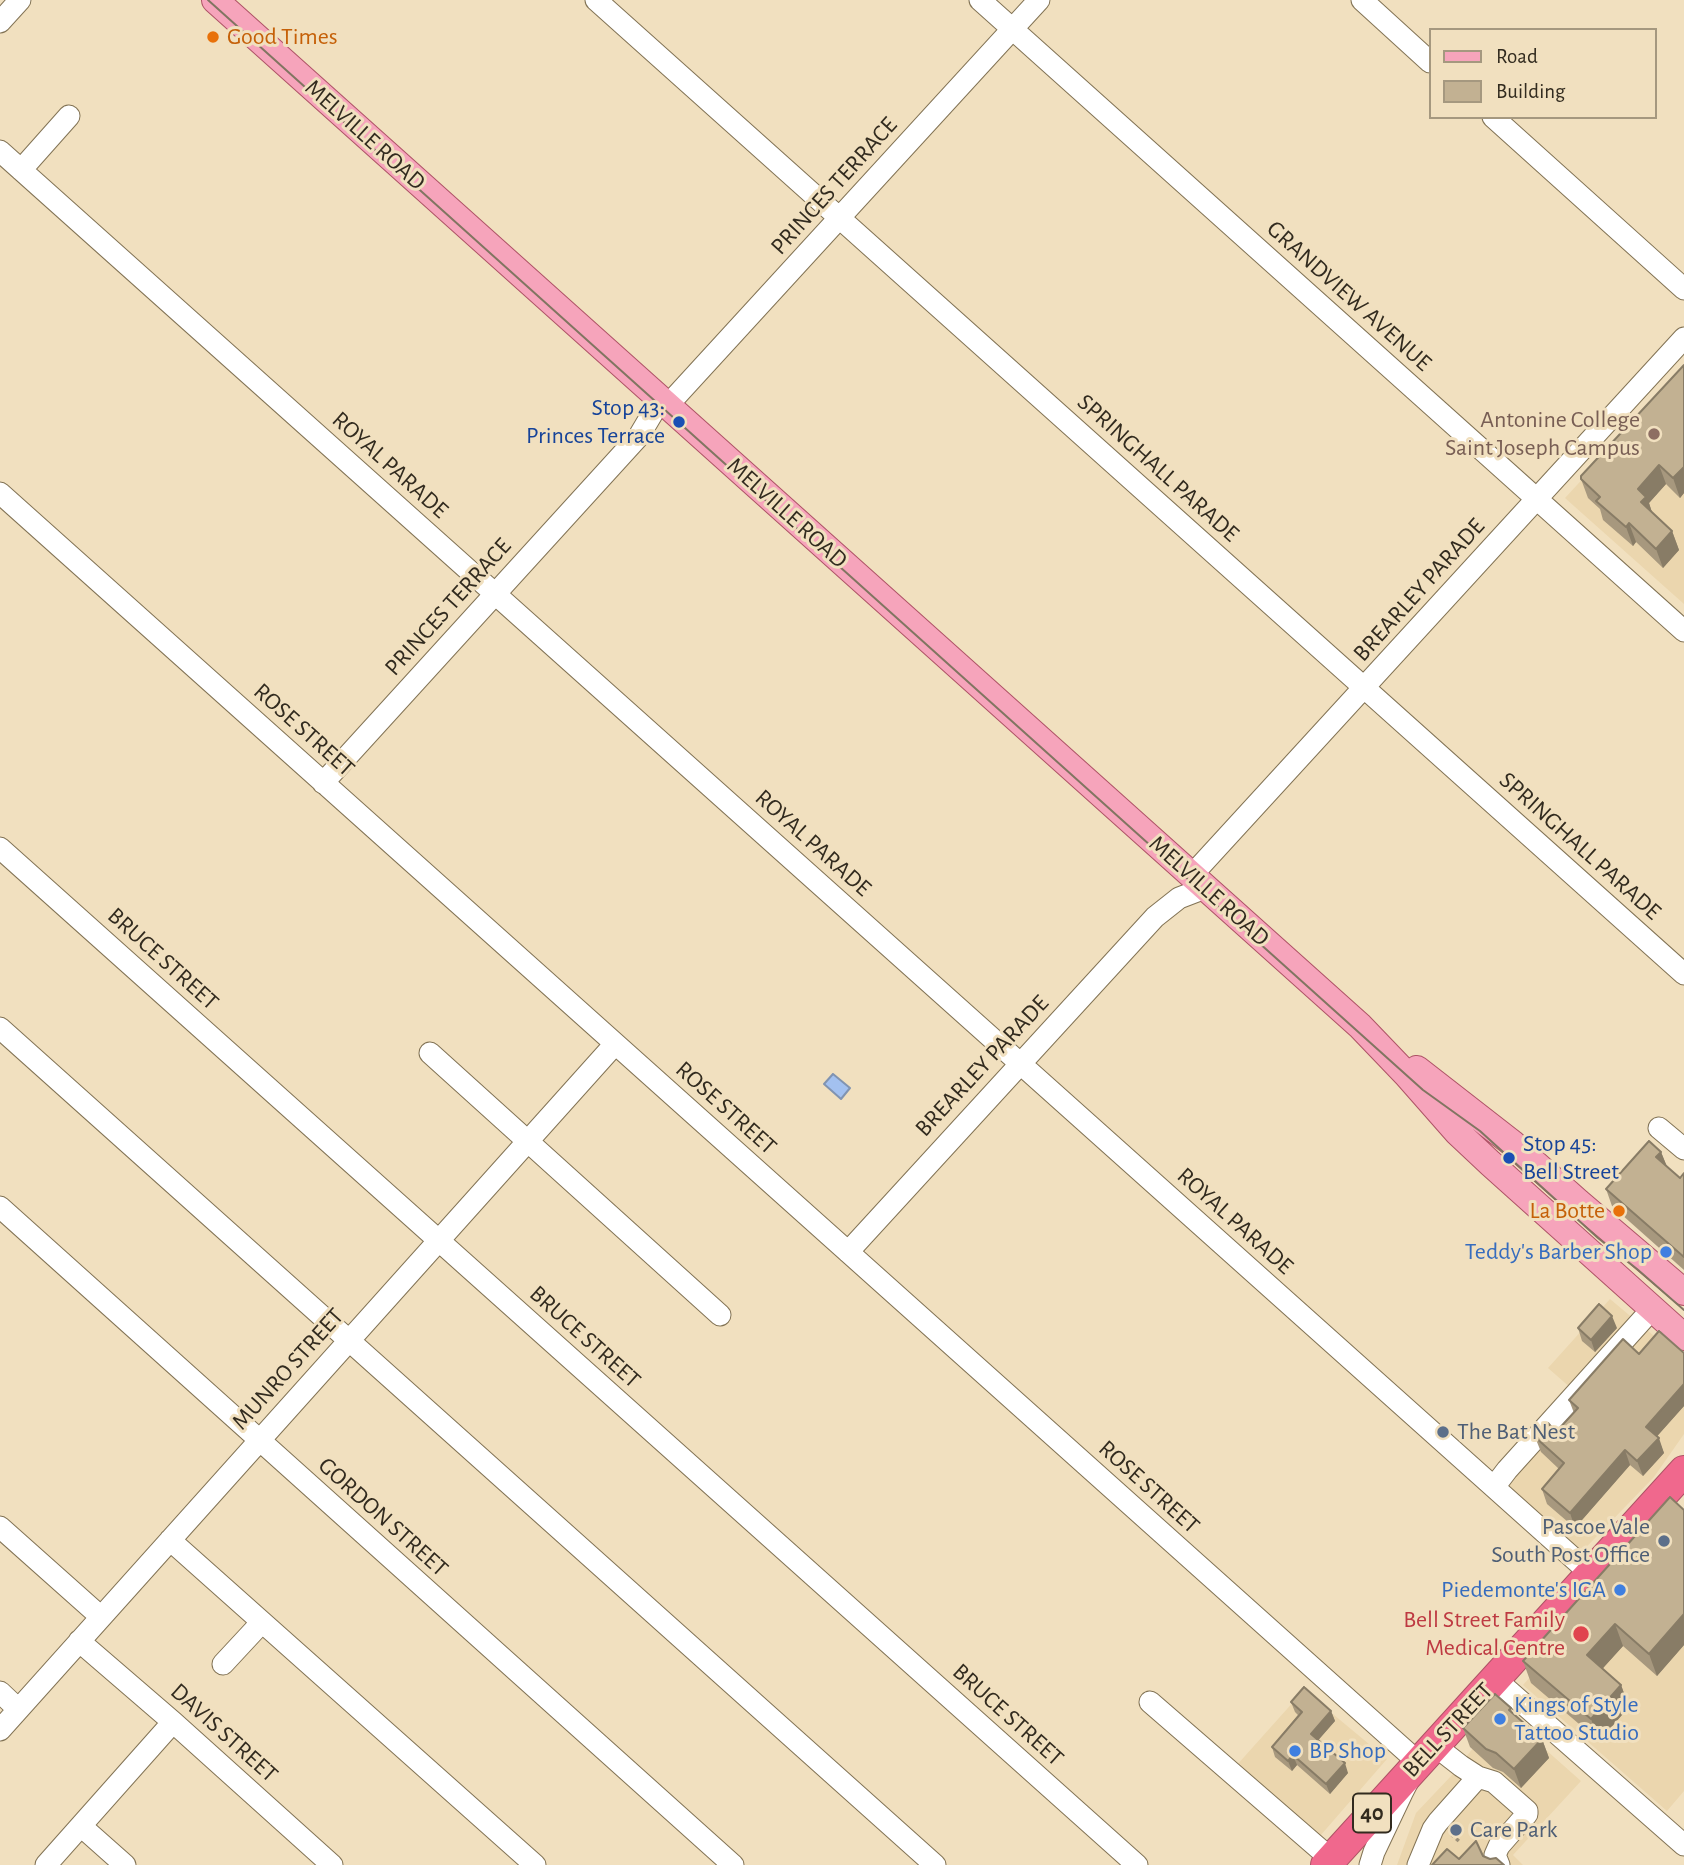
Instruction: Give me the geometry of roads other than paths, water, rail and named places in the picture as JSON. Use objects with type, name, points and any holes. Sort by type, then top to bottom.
[{"type":"highway","name":"BELL STREET","points":[[1328,1862],[1591,1574],[1680,1483]]},
{"type":"main road","name":"MELVILLE ROAD","points":[[215,0],[1360,1026],[1512,1143],[1578,1202],[1682,1287]]},
{"type":"main road","name":"MELVILLE ROAD","points":[[1360,1026],[1457,1132],[1684,1337]]},
{"type":"street","name":"SPRINGHALL PARADE","points":[[596,0],[1684,974]]},
{"type":"street","name":"GRANDVIEW AVENUE","points":[[980,0],[1684,631]]},
{"type":"street","name":"PRINCES TERRACE","points":[[323,783],[1039,0]]},
{"type":"street","points":[[1362,0],[1428,60]]},
{"type":"street","points":[[21,170],[69,116]]},
{"type":"street","points":[[1495,119],[1684,289]]},
{"type":"street","name":"ROYAL PARADE","points":[[0,151],[1591,1574]]},
{"type":"street","name":"BREARLEY PARADE","points":[[1155,917],[1171,891],[1192,876],[1684,338]]},
{"type":"street","name":"ROSE STREET","points":[[0,493],[848,1251],[1426,1754],[1494,1782],[1527,1811],[1499,1846],[1495,1855],[1499,1865]]},
{"type":"street","name":"BRUCE STREET","points":[[0,848],[1137,1865]]},
{"type":"street","name":"BREARLEY PARADE","points":[[848,1251],[1155,917],[1179,898],[1192,876]]},
{"type":"street","points":[[0,1028],[935,1865]]},
{"type":"street","name":"MUNRO STREET","points":[[0,1730],[615,1044]]},
{"type":"street","points":[[430,1053],[720,1315]]},
{"type":"street","points":[[1660,1128],[1684,1149]]},
{"type":"street","name":"GORDON STREET","points":[[0,1207],[733,1865]]},
{"type":"street","points":[[1494,1487],[1653,1308]]},
{"type":"street","points":[[0,1527],[101,1617]]},
{"type":"street","points":[[170,1539],[535,1865]]},
{"type":"street","points":[[223,1664],[262,1622]]},
{"type":"street","name":"DAVIS STREET","points":[[79,1641],[332,1865]]},
{"type":"street","points":[[1495,1679],[1684,1845]]},
{"type":"street","points":[[0,1692],[18,1709]]},
{"type":"street","points":[[1150,1702],[1328,1862]]},
{"type":"street","points":[[46,1865],[173,1722]]},
{"type":"street","points":[[1370,1865],[1402,1793],[1426,1754]]},
{"type":"street","points":[[1418,1865],[1438,1822],[1478,1777]]},
{"type":"street","points":[[81,1826],[125,1865]]},
{"type":"water","points":[[833,1074],[850,1088],[841,1099],[824,1084]]},
{"type":"tram line","points":[[208,0],[1423,1090],[1480,1131],[1598,1238],[1684,1310]]},
{"type":"place","name":"Good Times","points":[[213,37]]},
{"type":"place","name":"Stop 43: Princes Terrace","points":[[679,422]]},
{"type":"place","name":"Antonine College Saint Joseph Campus","points":[[1654,434]]},
{"type":"place","name":"Stop 45: Bell Street","points":[[1509,1158]]},
{"type":"place","name":"La Botte","points":[[1619,1211]]},
{"type":"place","name":"Teddy's Barber Shop","points":[[1666,1252]]},
{"type":"place","name":"The Bat Nest","points":[[1443,1432]]},
{"type":"place","name":"Pascoe Vale South Post Office","points":[[1664,1541]]},
{"type":"place","name":"Piedemonte's IGA","points":[[1620,1590]]},
{"type":"place","name":"Bell Street Family Medical Centre","points":[[1581,1634]]},
{"type":"place","name":"Kings of Style Tattoo Studio","points":[[1500,1719]]},
{"type":"place","name":"BP Shop","points":[[1295,1751]]},
{"type":"place","name":"Care Park","points":[[1456,1830]]}]
